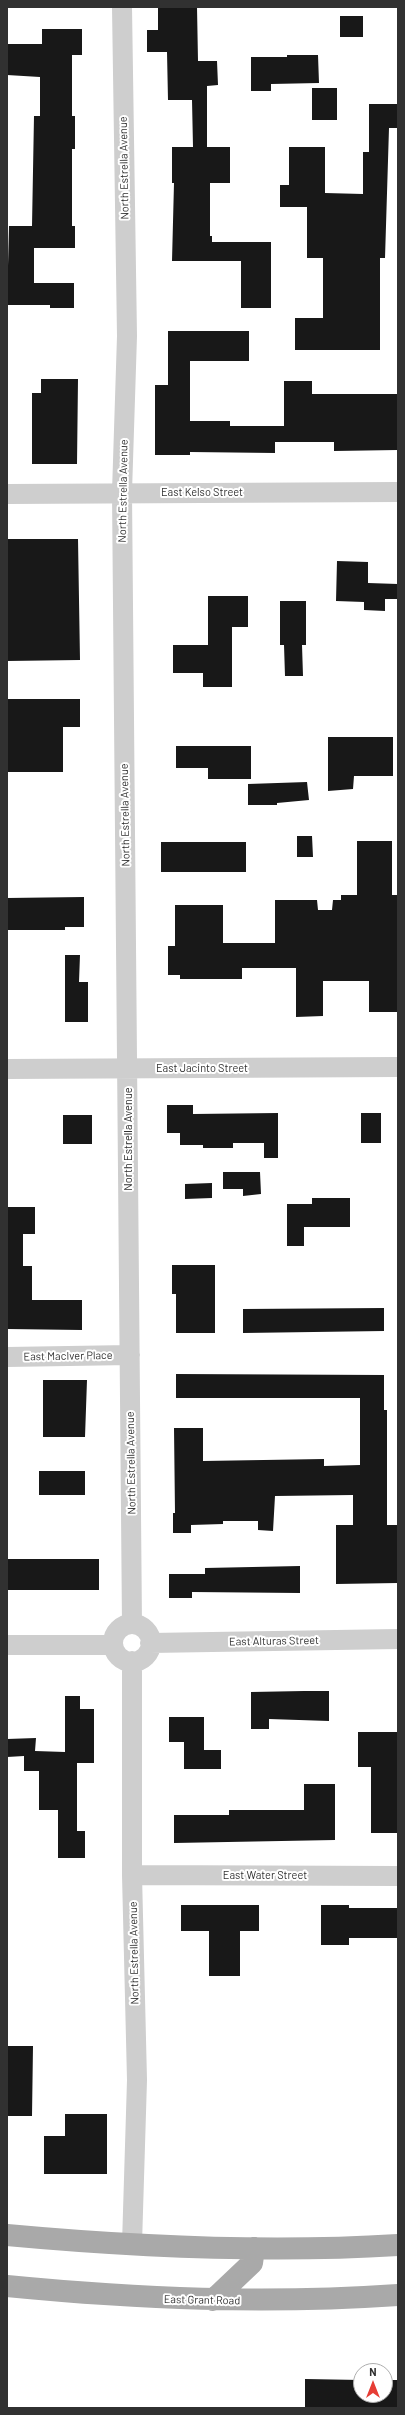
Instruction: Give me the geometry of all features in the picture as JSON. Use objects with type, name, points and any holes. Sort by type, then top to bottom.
[{"type":"main road","points":[[7,2235],[132,2244],[254,2248],[322,2249],[398,2245]]},
{"type":"main road","points":[[213,2300],[252,2263],[254,2248]]},
{"type":"main road","name":"East Grant Road","points":[[7,2286],[172,2300],[342,2299],[398,2295]]},
{"type":"street","name":"North Estrella Avenue","points":[[122,7],[127,336],[122,492],[132,1624]]},
{"type":"street","name":"East Kelso Street","points":[[7,494],[122,492],[398,492]]},
{"type":"street","name":"East Jacinto Street","points":[[7,1069],[398,1067]]},
{"type":"street","name":"East MacIver Place","points":[[7,1357],[130,1356]]},
{"type":"street","points":[[132,1624],[137,1625],[147,1632],[150,1642],[150,1648],[143,1658],[132,1661],[117,1655],[113,1645],[116,1633],[126,1625],[132,1624]]},
{"type":"street","name":"East Alturas Street","points":[[150,1642],[398,1639]]},
{"type":"street","points":[[7,1646],[113,1645]]},
{"type":"street","name":"North Estrella Avenue","points":[[132,1661],[132,1875],[137,2080],[132,2244]]},
{"type":"street","name":"East Water Street","points":[[132,1875],[398,1876]]},
{"type":"building","points":[[158,7],[197,7],[198,61],[217,61],[218,85],[207,86],[207,147],[230,147],[230,183],[210,183],[210,236],[212,236],[212,242],[271,242],[271,308],[241,308],[241,261],[172,261],[174,183],[172,183],[172,147],[193,147],[192,100],[168,100],[167,52],[147,52],[147,30],[158,30]]},
{"type":"building","points":[[340,16],[363,16],[363,37],[340,37]]},
{"type":"building","points":[[42,29],[82,29],[82,55],[72,55],[72,116],[75,116],[75,149],[72,149],[72,226],[75,226],[75,248],[34,248],[34,283],[74,283],[74,308],[50,308],[50,305],[7,305],[9,226],[32,226],[34,116],[40,116],[40,77],[7,75],[7,44],[42,44]]},
{"type":"building","points":[[287,55],[318,55],[319,83],[271,84],[271,91],[251,91],[251,57],[287,57]]},
{"type":"building","points":[[312,88],[337,88],[337,120],[312,120]]},
{"type":"building","points":[[369,104],[398,104],[398,128],[389,128],[385,258],[380,258],[380,350],[295,350],[295,318],[323,318],[323,258],[307,258],[307,207],[280,207],[280,185],[289,185],[289,147],[325,147],[325,193],[363,194],[363,152],[369,152]]},
{"type":"building","points":[[168,331],[249,331],[249,361],[190,361],[190,421],[230,421],[230,426],[284,426],[284,381],[312,381],[312,394],[398,394],[398,450],[334,451],[334,442],[275,442],[275,453],[190,452],[190,455],[155,455],[155,385],[168,385]]},
{"type":"building","points":[[41,379],[78,379],[77,464],[32,464],[32,393],[41,393]]},
{"type":"building","points":[[7,539],[78,539],[80,660],[7,661]]},
{"type":"building","points":[[337,561],[368,562],[368,583],[398,584],[398,599],[385,599],[385,611],[364,610],[364,602],[336,601]]},
{"type":"building","points":[[208,596],[248,596],[248,627],[232,627],[232,687],[203,687],[203,673],[173,673],[173,645],[208,645]]},
{"type":"building","points":[[280,601],[306,601],[306,645],[302,645],[303,676],[285,676],[284,645],[280,645]]},
{"type":"building","points":[[7,699],[80,699],[80,727],[63,727],[63,772],[7,772]]},
{"type":"building","points":[[328,737],[393,737],[393,776],[354,776],[353,789],[328,791]]},
{"type":"building","points":[[176,746],[251,746],[251,779],[208,779],[208,768],[176,768]]},
{"type":"building","points":[[307,782],[309,800],[277,803],[277,805],[248,805],[248,784]]},
{"type":"building","points":[[297,836],[312,836],[313,857],[297,857]]},
{"type":"building","points":[[357,841],[392,841],[392,895],[398,895],[398,1012],[369,1012],[369,981],[323,981],[323,1016],[296,1017],[296,968],[242,968],[242,979],[180,979],[180,975],[168,975],[168,946],[175,946],[175,905],[223,905],[223,943],[275,943],[275,900],[317,900],[318,910],[332,910],[333,900],[341,900],[341,895],[357,895]]},
{"type":"building","points":[[161,842],[246,842],[246,872],[161,872]]},
{"type":"building","points":[[84,897],[84,927],[65,927],[65,930],[7,930],[7,898]]},
{"type":"building","points":[[65,955],[80,955],[79,982],[88,982],[88,1022],[65,1022]]},
{"type":"building","points":[[167,1105],[193,1105],[193,1114],[278,1113],[278,1158],[264,1158],[264,1143],[233,1143],[233,1148],[203,1148],[203,1145],[180,1145],[180,1133],[167,1133]]},
{"type":"building","points":[[361,1113],[381,1113],[381,1143],[361,1143]]},
{"type":"building","points":[[63,1115],[92,1115],[92,1144],[63,1144]]},
{"type":"building","points":[[223,1172],[260,1172],[261,1194],[243,1196],[243,1189],[223,1189]]},
{"type":"building","points":[[212,1183],[212,1198],[185,1199],[185,1184]]},
{"type":"building","points":[[312,1198],[350,1198],[350,1227],[304,1227],[304,1246],[287,1246],[287,1204],[312,1204]]},
{"type":"building","points":[[7,1207],[35,1207],[35,1234],[23,1234],[23,1266],[32,1266],[32,1300],[82,1300],[82,1330],[7,1329]]},
{"type":"building","points":[[172,1265],[215,1265],[215,1333],[176,1333],[176,1294],[172,1294]]},
{"type":"building","points":[[384,1308],[384,1331],[243,1333],[243,1309]]},
{"type":"building","points":[[176,1374],[384,1375],[384,1410],[387,1410],[387,1525],[398,1525],[398,1583],[336,1584],[336,1525],[353,1525],[353,1495],[275,1496],[273,1531],[258,1530],[258,1521],[223,1521],[223,1524],[191,1525],[191,1533],[173,1533],[173,1513],[175,1513],[174,1428],[203,1428],[203,1461],[324,1459],[324,1466],[360,1465],[360,1398],[176,1398]]},
{"type":"building","points":[[43,1380],[87,1380],[85,1437],[43,1437]]},
{"type":"building","points":[[39,1471],[85,1471],[85,1495],[39,1495]]},
{"type":"building","points":[[7,1559],[99,1559],[99,1590],[7,1590]]},
{"type":"building","points":[[300,1566],[300,1593],[192,1592],[192,1598],[169,1598],[169,1574],[205,1574],[205,1568]]},
{"type":"building","points":[[329,1691],[329,1721],[269,1719],[269,1729],[251,1729],[251,1692]]},
{"type":"building","points":[[65,1696],[80,1696],[80,1709],[94,1709],[94,1763],[77,1763],[77,1831],[85,1831],[85,1858],[58,1858],[58,1810],[39,1810],[39,1771],[24,1771],[24,1756],[7,1757],[7,1739],[36,1738],[35,1751],[65,1752]]},
{"type":"building","points":[[169,1717],[204,1717],[204,1750],[221,1750],[221,1769],[184,1769],[184,1742],[169,1742]]},
{"type":"building","points":[[358,1732],[398,1732],[398,1833],[371,1833],[371,1767],[358,1767]]},
{"type":"building","points":[[304,1784],[335,1784],[335,1840],[174,1843],[174,1815],[229,1815],[229,1810],[304,1810]]},
{"type":"building","points":[[181,1905],[259,1905],[259,1931],[240,1931],[240,1976],[209,1976],[209,1931],[181,1931]]},
{"type":"building","points":[[321,1905],[349,1905],[349,1908],[398,1908],[398,1938],[349,1938],[349,1945],[321,1945]]},
{"type":"building","points":[[7,2046],[33,2046],[32,2116],[7,2116]]},
{"type":"building","points":[[65,2114],[107,2114],[107,2174],[44,2174],[44,2136],[65,2136]]},
{"type":"building","points":[[305,2379],[353,2380],[353,2403],[393,2403],[393,2380],[398,2380],[398,2408],[305,2408]]}]
